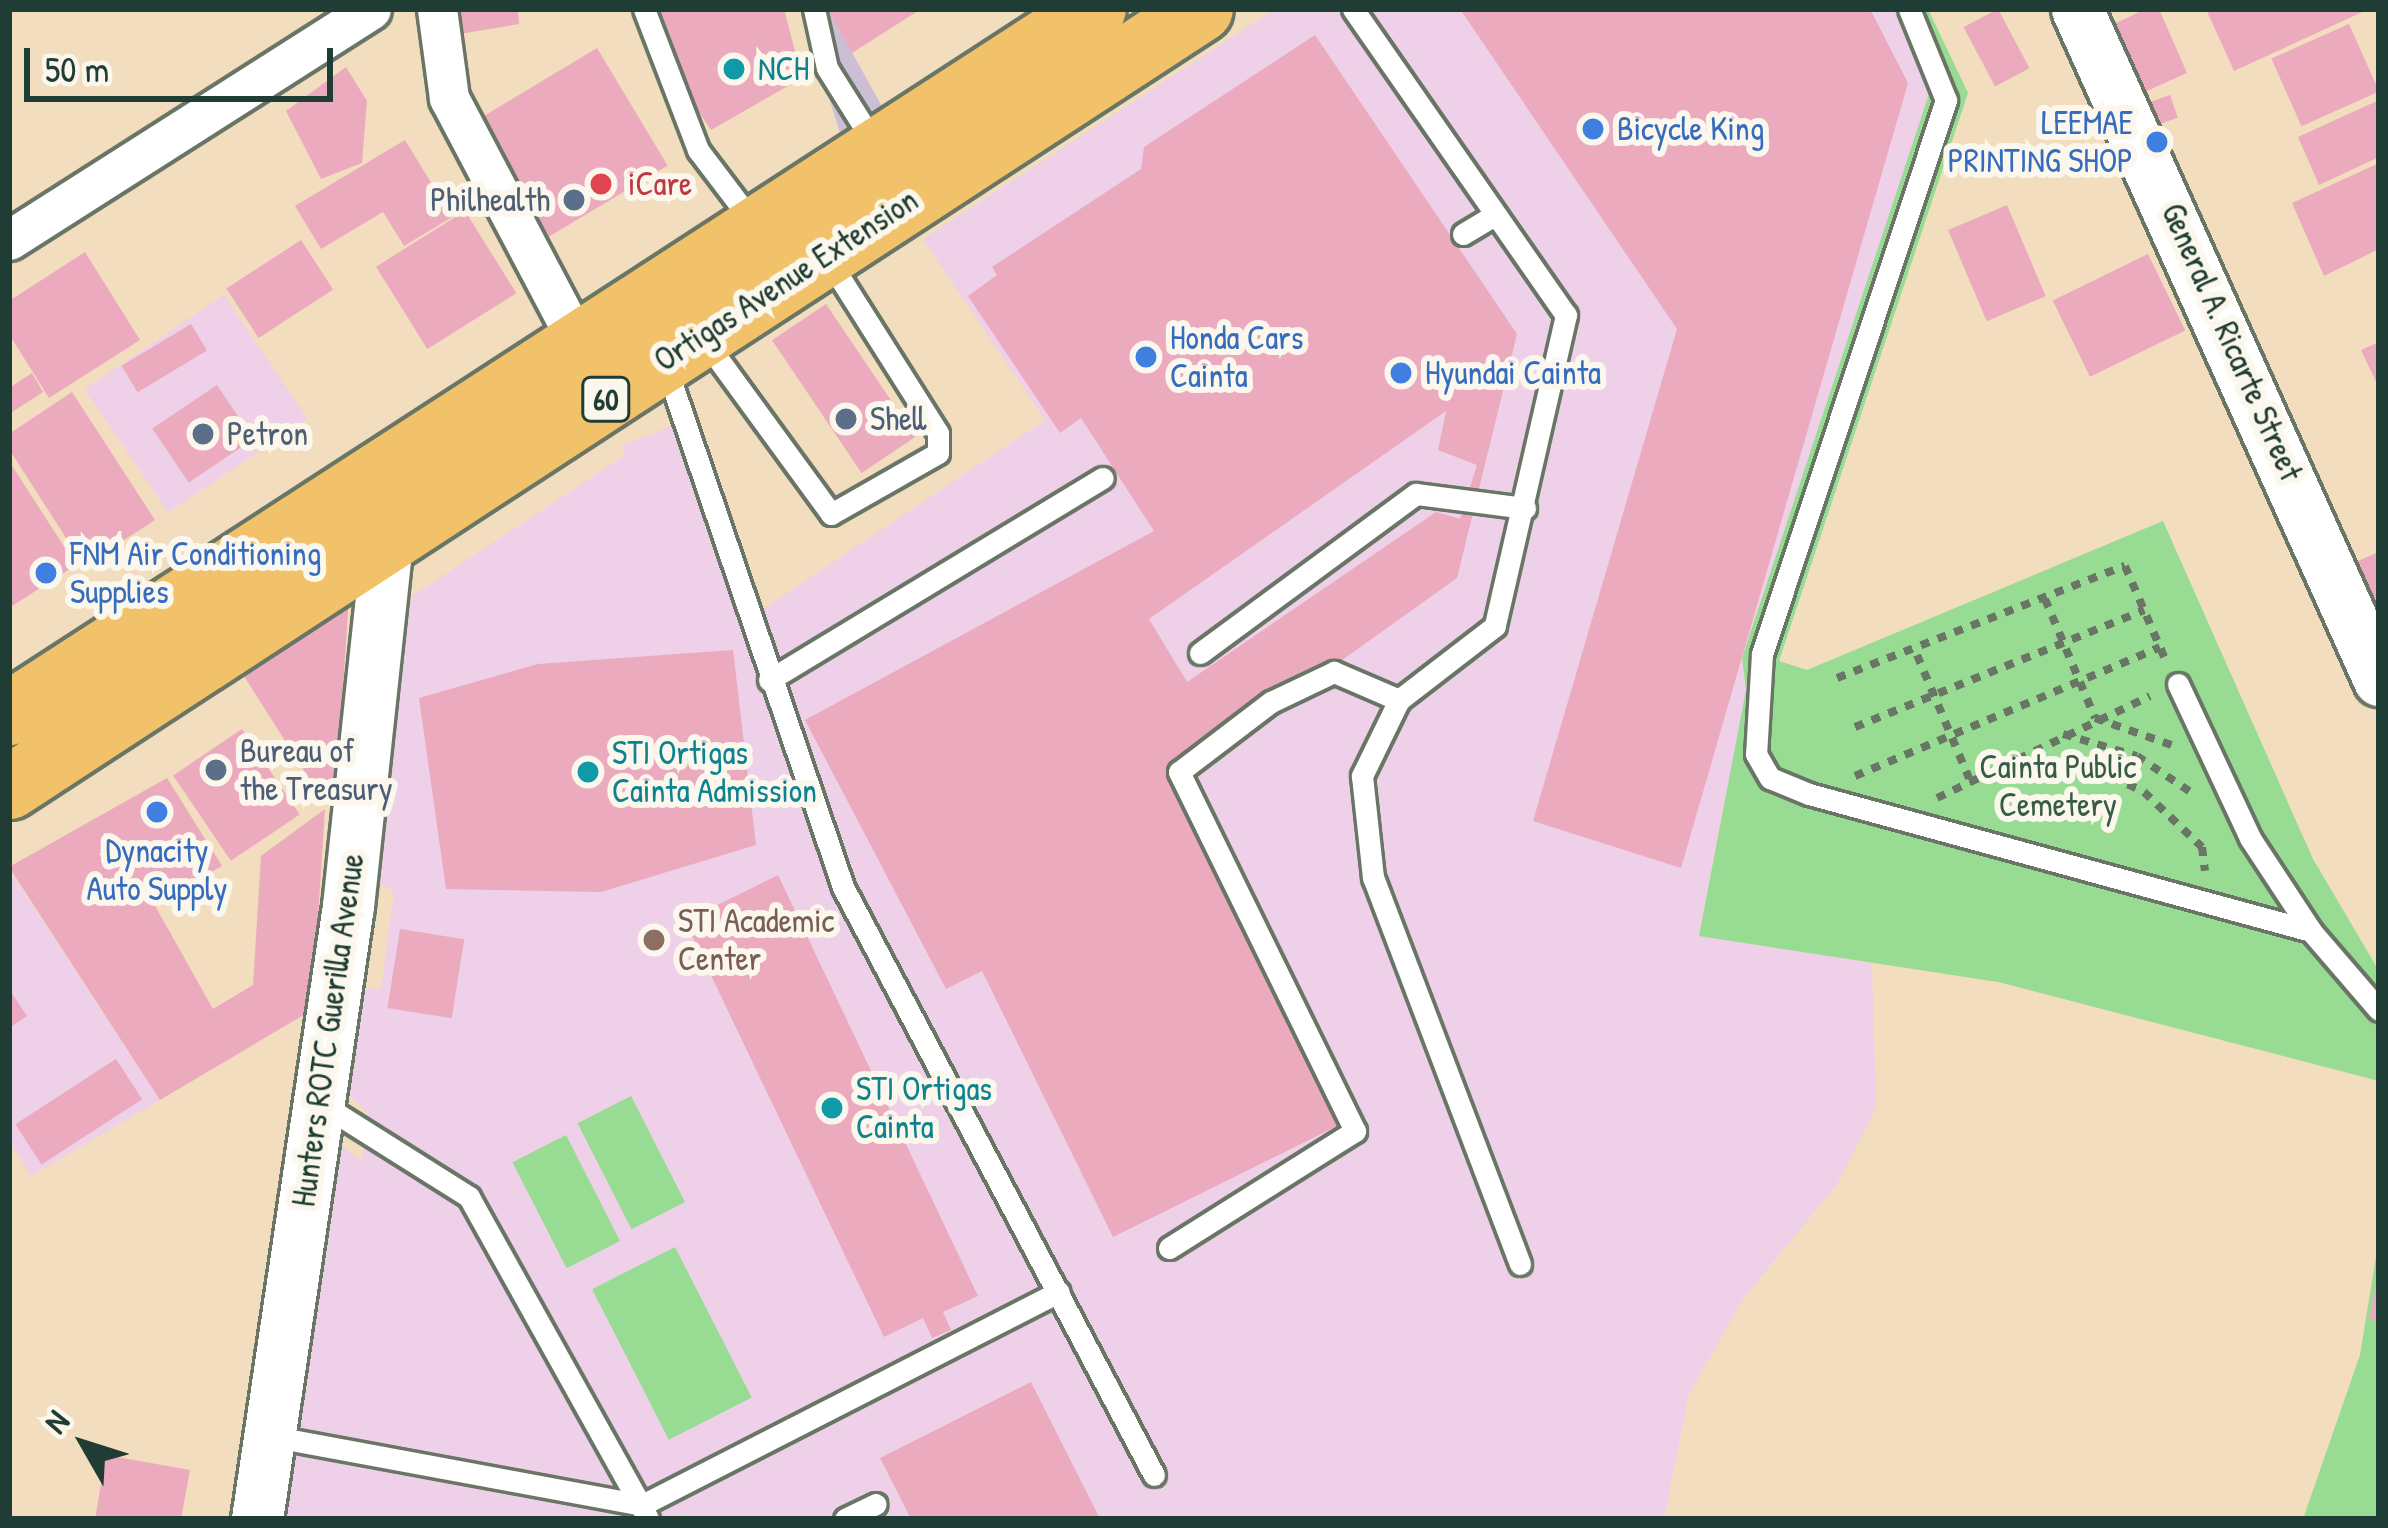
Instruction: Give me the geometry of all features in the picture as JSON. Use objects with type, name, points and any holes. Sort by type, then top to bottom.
[{"type":"main road","name":"Ortigas Avenue Extension","points":[[9,787],[825,255],[892,176],[1094,9]]},
{"type":"main road","name":"Ortigas Avenue Extension","points":[[9,712],[757,228],[892,176],[1202,9]]},
{"type":"street","points":[[9,240],[371,9]]},
{"type":"street","points":[[437,9],[449,98],[578,343]]},
{"type":"street","name":"General A. Ricarte Street","points":[[2077,9],[2379,680]]},
{"type":"street","name":"Hunters ROTC Guerilla Avenue","points":[[257,1519],[320,1102],[387,540]]},
{"type":"lane","points":[[644,9],[698,150],[757,228]]},
{"type":"lane","points":[[814,9],[827,68],[892,176]]},
{"type":"lane","points":[[1353,9],[1492,217],[1566,315],[1496,626],[1399,700],[1362,776],[1373,877],[1520,1264]]},
{"type":"lane","points":[[1909,9],[1946,100],[1762,654],[1756,754],[1770,778],[1809,794],[2311,931]]},
{"type":"lane","points":[[1463,234],[1492,217]]},
{"type":"lane","points":[[683,348],[842,517],[942,444],[825,255]]},
{"type":"lane","points":[[683,348],[769,680],[843,887],[1154,1475]]},
{"type":"lane","points":[[769,680],[1103,478]]},
{"type":"lane","points":[[1200,653],[1416,494],[1525,508]]},
{"type":"lane","points":[[1169,1248],[1355,1131],[1179,772],[1271,702],[1334,672],[1399,700]]},
{"type":"lane","points":[[2178,684],[2250,838],[2311,931],[2379,1010]]},
{"type":"lane","points":[[320,1102],[469,1197],[645,1512]]},
{"type":"lane","points":[[269,1436],[645,1512],[1059,1292]]},
{"type":"lane","points":[[844,1519],[876,1504]]},
{"type":"path","points":[[1837,678],[1917,655],[2125,566],[2178,684],[1969,778],[1937,798],[1930,827]]},
{"type":"path","points":[[2045,599],[2095,718],[2217,767]]},
{"type":"path","points":[[1855,727],[1936,700],[2144,610]]},
{"type":"path","points":[[1809,794],[2160,647]]},
{"type":"path","points":[[1917,655],[1969,778]]},
{"type":"path","points":[[2062,734],[2138,756],[2250,838]]},
{"type":"path","points":[[1992,767],[2051,761],[2144,793],[2202,847],[2213,904]]},
{"type":"shaded area","points":[[801,9],[828,9],[885,112],[842,139]]},
{"type":"shaded area","points":[[1275,9],[1895,9],[1932,85],[1742,658],[1746,690],[1699,935],[1872,963],[1876,1107],[1837,1184],[1743,1299],[1689,1394],[1664,1519],[284,1519],[332,1150],[339,1143],[361,1161],[366,1134],[368,1114],[342,1088],[355,987],[381,989],[394,892],[371,878],[411,597],[625,455],[623,445],[683,422],[687,389],[757,613],[1045,420],[923,239]]},
{"type":"shaded area","points":[[224,295],[307,419],[168,512],[85,389]]},
{"type":"shaded area","points":[[9,869],[160,1100],[31,1176],[9,1141]]},
{"type":"green space","name":"Cainta Public Cemetery","points":[[1895,9],[1928,9],[1968,93],[1779,661],[1807,670],[2163,521],[2313,859],[2379,971],[2379,1081],[1998,982],[1699,936],[1746,690],[1742,658],[1932,85]]},
{"type":"green space","points":[[631,1096],[685,1202],[632,1229],[578,1123]]},
{"type":"green space","points":[[566,1135],[620,1241],[567,1268],[513,1162]]},
{"type":"green space","points":[[2379,1238],[2379,1519],[2303,1519],[2360,1355]]},
{"type":"green space","points":[[675,1247],[752,1398],[669,1440],[592,1289]]},
{"type":"building","points":[[458,9],[518,9],[519,24],[460,34]]},
{"type":"building","name":"NCH","points":[[652,9],[784,9],[802,78],[711,130],[663,59]]},
{"type":"building","points":[[828,9],[921,9],[852,53]]},
{"type":"building","points":[[1460,9],[1870,9],[1908,83],[1681,868],[1533,821],[1677,329]]},
{"type":"building","points":[[1998,9],[2029,68],[1995,86],[1964,27]]},
{"type":"building","points":[[2146,9],[2159,9],[2187,73],[2131,98],[2101,30]]},
{"type":"building","points":[[2206,9],[2369,9],[2234,71]]},
{"type":"building","points":[[2349,24],[2379,92],[2301,126],[2271,59]]},
{"type":"building","points":[[1315,35],[1517,334],[1457,578],[1170,783],[1341,1124],[1113,1237],[982,971],[946,989],[805,720],[1154,531],[1081,418],[1060,433],[968,296],[997,275],[992,267],[1141,169],[1144,147]],"holes":[[[1446,411],[1438,450],[1477,465],[1460,519],[1436,512],[1187,682],[1149,619]]]},
{"type":"building","points":[[597,48],[668,165],[549,237],[479,119]]},
{"type":"building","points":[[346,67],[367,101],[362,163],[321,179],[286,111]]},
{"type":"building","points":[[2170,95],[2178,118],[2148,128],[2140,105]]},
{"type":"building","points":[[2379,100],[2379,157],[2319,185],[2298,137]]},
{"type":"building","points":[[405,140],[452,217],[404,246],[383,212],[321,249],[295,206]]},
{"type":"building","points":[[2379,163],[2379,249],[2324,276],[2292,203]]},
{"type":"building","points":[[2007,205],[2046,296],[1987,321],[1948,230]]},
{"type":"building","points":[[465,211],[516,293],[427,349],[376,267]]},
{"type":"building","points":[[301,240],[333,289],[258,338],[226,288]]},
{"type":"building","points":[[85,252],[140,340],[49,398],[9,334],[9,301]]},
{"type":"building","points":[[2148,254],[2185,330],[2090,377],[2053,300]]},
{"type":"building","points":[[826,304],[915,437],[862,473],[772,340]]},
{"type":"building","points":[[191,324],[207,351],[138,392],[122,366]]},
{"type":"building","points":[[2379,342],[2379,388],[2361,350]]},
{"type":"building","points":[[32,373],[43,392],[9,414],[9,388]]},
{"type":"building","name":"Petron","points":[[217,385],[253,439],[189,483],[152,429]]},
{"type":"building","points":[[72,392],[155,520],[84,566],[9,449],[9,434]]},
{"type":"building","points":[[9,461],[76,565],[9,608]]},
{"type":"building","points":[[2379,552],[2379,632],[2334,571]]},
{"type":"building","points":[[349,596],[337,780],[312,783],[240,670]]},
{"type":"building","name":"STI Ortigas Cainta Admission","points":[[733,650],[756,845],[601,892],[446,889],[419,698],[538,664]]},
{"type":"building","points":[[242,729],[300,814],[231,861],[173,775]]},
{"type":"building","points":[[167,778],[222,866],[154,904],[213,1009],[253,985],[261,856],[325,809],[312,1010],[160,1100],[9,867]]},
{"type":"building","name":"STI Ortigas Cainta","points":[[778,875],[978,1296],[943,1312],[951,1330],[932,1338],[923,1318],[884,1337],[685,921]]},
{"type":"building","points":[[400,929],[464,939],[452,1018],[387,1008]]},
{"type":"building","points":[[9,989],[27,1016],[9,1028]]},
{"type":"building","points":[[116,1059],[142,1099],[42,1165],[15,1124]]},
{"type":"building","points":[[2379,1277],[2379,1321],[2369,1320]]},
{"type":"building","points":[[1031,1382],[1100,1519],[911,1519],[880,1458]]},
{"type":"building","points":[[106,1455],[190,1470],[181,1519],[95,1519]]},
{"type":"place","name":"NCH","points":[[734,69]]},
{"type":"place","name":"Bicycle King","points":[[1593,129]]},
{"type":"place","name":"LEEMAE PRINTING SHOP","points":[[2157,142]]},
{"type":"place","name":"iCare","points":[[601,184]]},
{"type":"place","name":"Philhealth","points":[[574,200]]},
{"type":"place","name":"Honda Cars Cainta","points":[[1146,357]]},
{"type":"place","name":"Hyundai Cainta","points":[[1401,373]]},
{"type":"place","name":"Shell","points":[[846,419]]},
{"type":"place","name":"Petron","points":[[203,434]]},
{"type":"place","name":"FNM Air Conditioning Supplies","points":[[46,573]]},
{"type":"place","name":"Bureau of the Treasury","points":[[216,770]]},
{"type":"place","name":"STI Ortigas Cainta Admission","points":[[588,772]]},
{"type":"place","name":"Dynacity Auto Supply","points":[[157,812]]},
{"type":"place","name":"STI Academic Center","points":[[654,940]]},
{"type":"place","name":"STI Ortigas Cainta","points":[[832,1108]]}]
